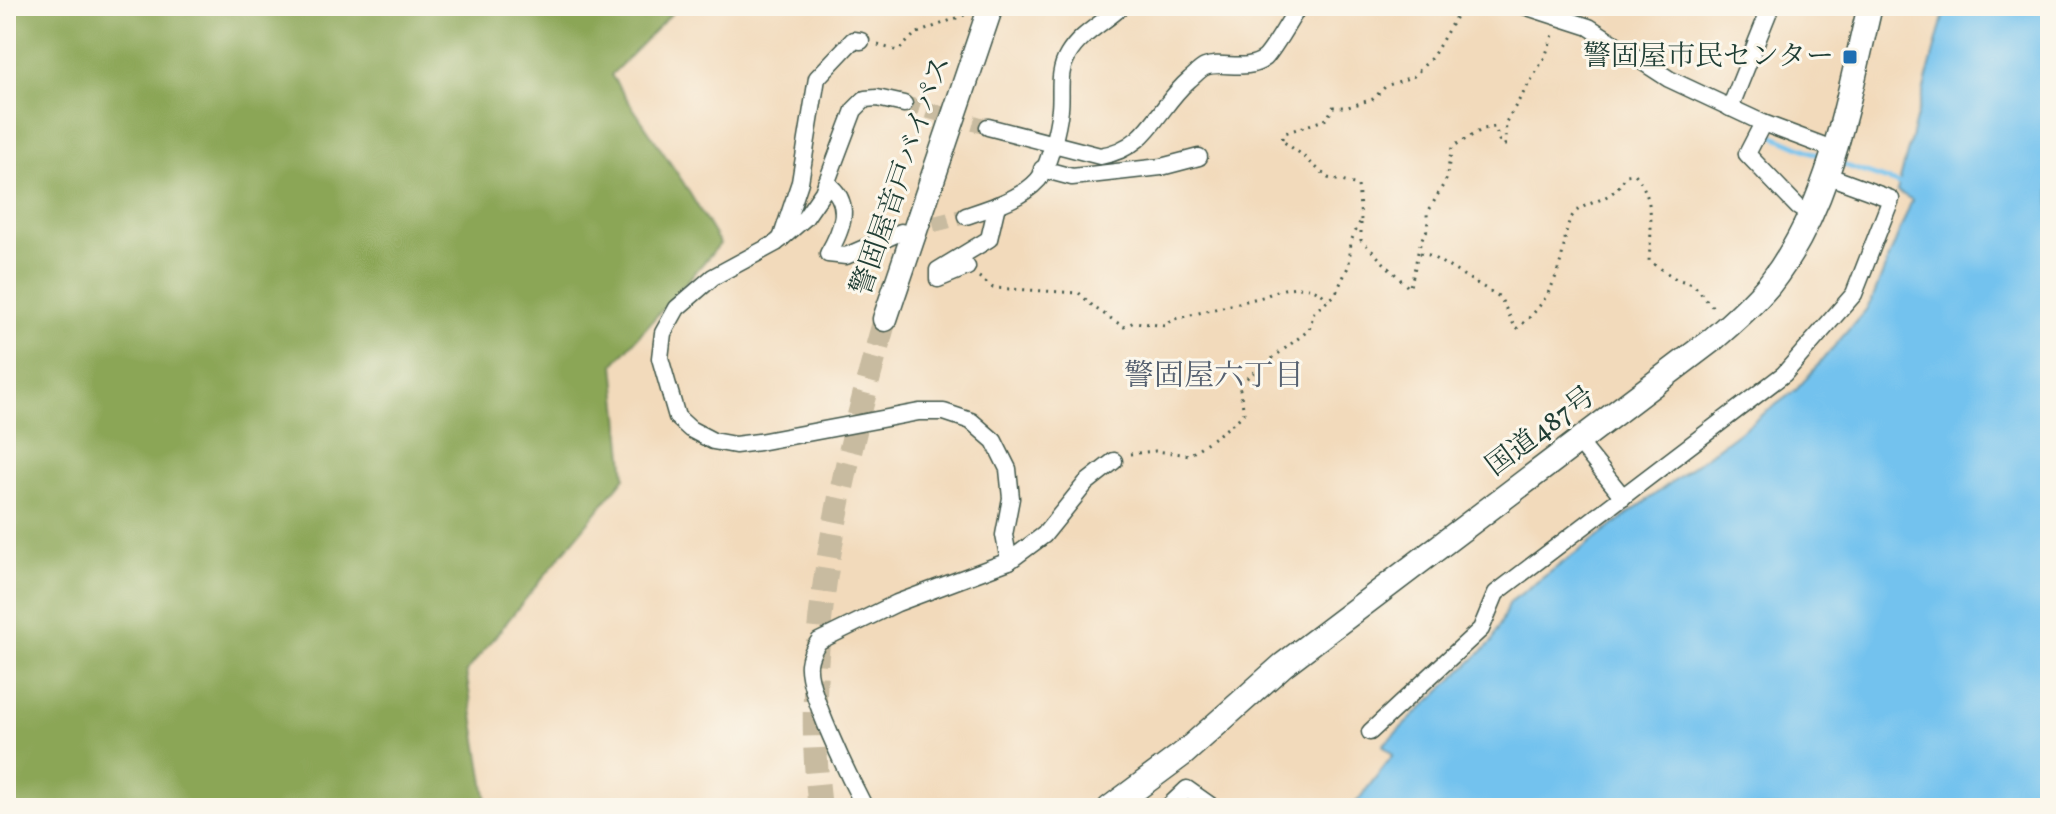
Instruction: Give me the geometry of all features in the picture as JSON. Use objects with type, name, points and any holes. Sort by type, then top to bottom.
[{"type":"highway","name":"国道487号","points":[[1110,808],[1184,753],[1283,665],[1731,323],[1769,285],[1791,253],[1811,215],[1826,175],[1835,150],[1870,6]]},
{"type":"highway","name":"警固屋音戸バイパス","points":[[885,319],[988,13]]},
{"type":"street","points":[[966,216],[1011,198],[1038,179],[1052,145],[1060,109],[1059,80],[1066,57],[1081,38],[1122,6]]},
{"type":"street","points":[[988,127],[1100,156],[1118,153],[1142,136],[1179,88],[1205,67],[1245,66],[1264,58],[1299,6]]},
{"type":"street","points":[[1524,6],[1555,13],[1589,27],[1669,79],[1763,123],[1835,150]]},
{"type":"street","points":[[1730,108],[1771,6]]},
{"type":"street","points":[[780,240],[800,182],[817,78],[853,40],[861,41]]},
{"type":"street","points":[[904,104],[877,98],[865,99],[854,110],[826,183],[805,218],[780,240],[713,277],[677,308],[663,333],[660,358],[677,417],[690,429],[713,441],[735,445],[919,412],[944,412],[971,421],[994,441],[1008,469],[1011,498],[1004,535],[1009,561]]},
{"type":"street","points":[[1763,123],[1747,154],[1798,207],[1811,215]]},
{"type":"street","points":[[1042,169],[1072,177],[1161,167],[1199,157]]},
{"type":"street","points":[[1370,732],[1481,629],[1496,593],[1784,374],[1854,294],[1891,199],[1826,175]]},
{"type":"street","points":[[826,183],[838,191],[844,210],[838,236],[828,254],[846,256],[901,232]]},
{"type":"street","points":[[967,267],[938,279],[938,270],[989,239],[997,205]]},
{"type":"street","points":[[1578,441],[1623,497]]},
{"type":"street","points":[[865,808],[845,770],[811,685],[808,666],[811,653],[819,641],[897,603],[1009,561],[1044,535],[1086,483],[1114,461]]},
{"type":"street","points":[[1167,808],[1187,789],[1214,808]]},
{"type":"path","points":[[1462,6],[1433,56],[1414,76],[1386,86],[1373,99],[1348,107],[1333,107],[1327,119],[1285,133],[1281,140],[1328,178],[1358,185],[1361,240],[1409,288],[1420,237],[1428,229],[1427,214],[1446,180],[1452,147],[1483,129],[1495,127],[1499,140],[1505,145],[1506,122],[1545,57],[1555,13]]},
{"type":"path","points":[[861,41],[898,51],[915,34],[968,14],[988,13]]},
{"type":"path","points":[[1419,253],[1429,255],[1500,297],[1516,329],[1534,315],[1550,293],[1558,275],[1567,223],[1575,211],[1609,195],[1621,186],[1626,175],[1635,174],[1644,185],[1651,210],[1649,261],[1676,279],[1693,284],[1713,309],[1731,323]]},
{"type":"path","points":[[1114,461],[1124,455],[1155,451],[1190,455],[1221,430],[1235,423],[1244,413],[1239,384],[1309,330],[1314,312],[1335,295],[1349,265],[1351,241],[1361,220]]},
{"type":"path","points":[[967,267],[993,288],[1079,293],[1124,327],[1134,322],[1165,326],[1171,320],[1266,296],[1278,289],[1310,287],[1324,294],[1328,301]]},
{"type":"green space","points":[[6,6],[679,6],[611,75],[683,182],[720,244],[614,364],[625,477],[466,672],[487,802],[493,808],[6,808]]},
{"type":"water","points":[[1946,6],[2050,6],[2050,808],[1352,808],[1393,755],[1383,745],[1492,642],[1510,602],[1797,389],[1865,311],[1912,200],[1897,191]]},
{"type":"waterway","points":[[1765,132],[1825,158]]},
{"type":"waterway","points":[[1838,163],[1899,184]]},
{"type":"tunnel","points":[[904,104],[988,127]]},
{"type":"tunnel","points":[[910,230],[966,216]]},
{"type":"tunnel","points":[[820,808],[815,746],[815,684],[828,561],[853,439],[885,319]]},
{"type":"place","name":"警固屋市民センター","points":[[1850,57]]},
{"type":"district","name":"警固屋六丁目","points":[[1214,377]]}]
